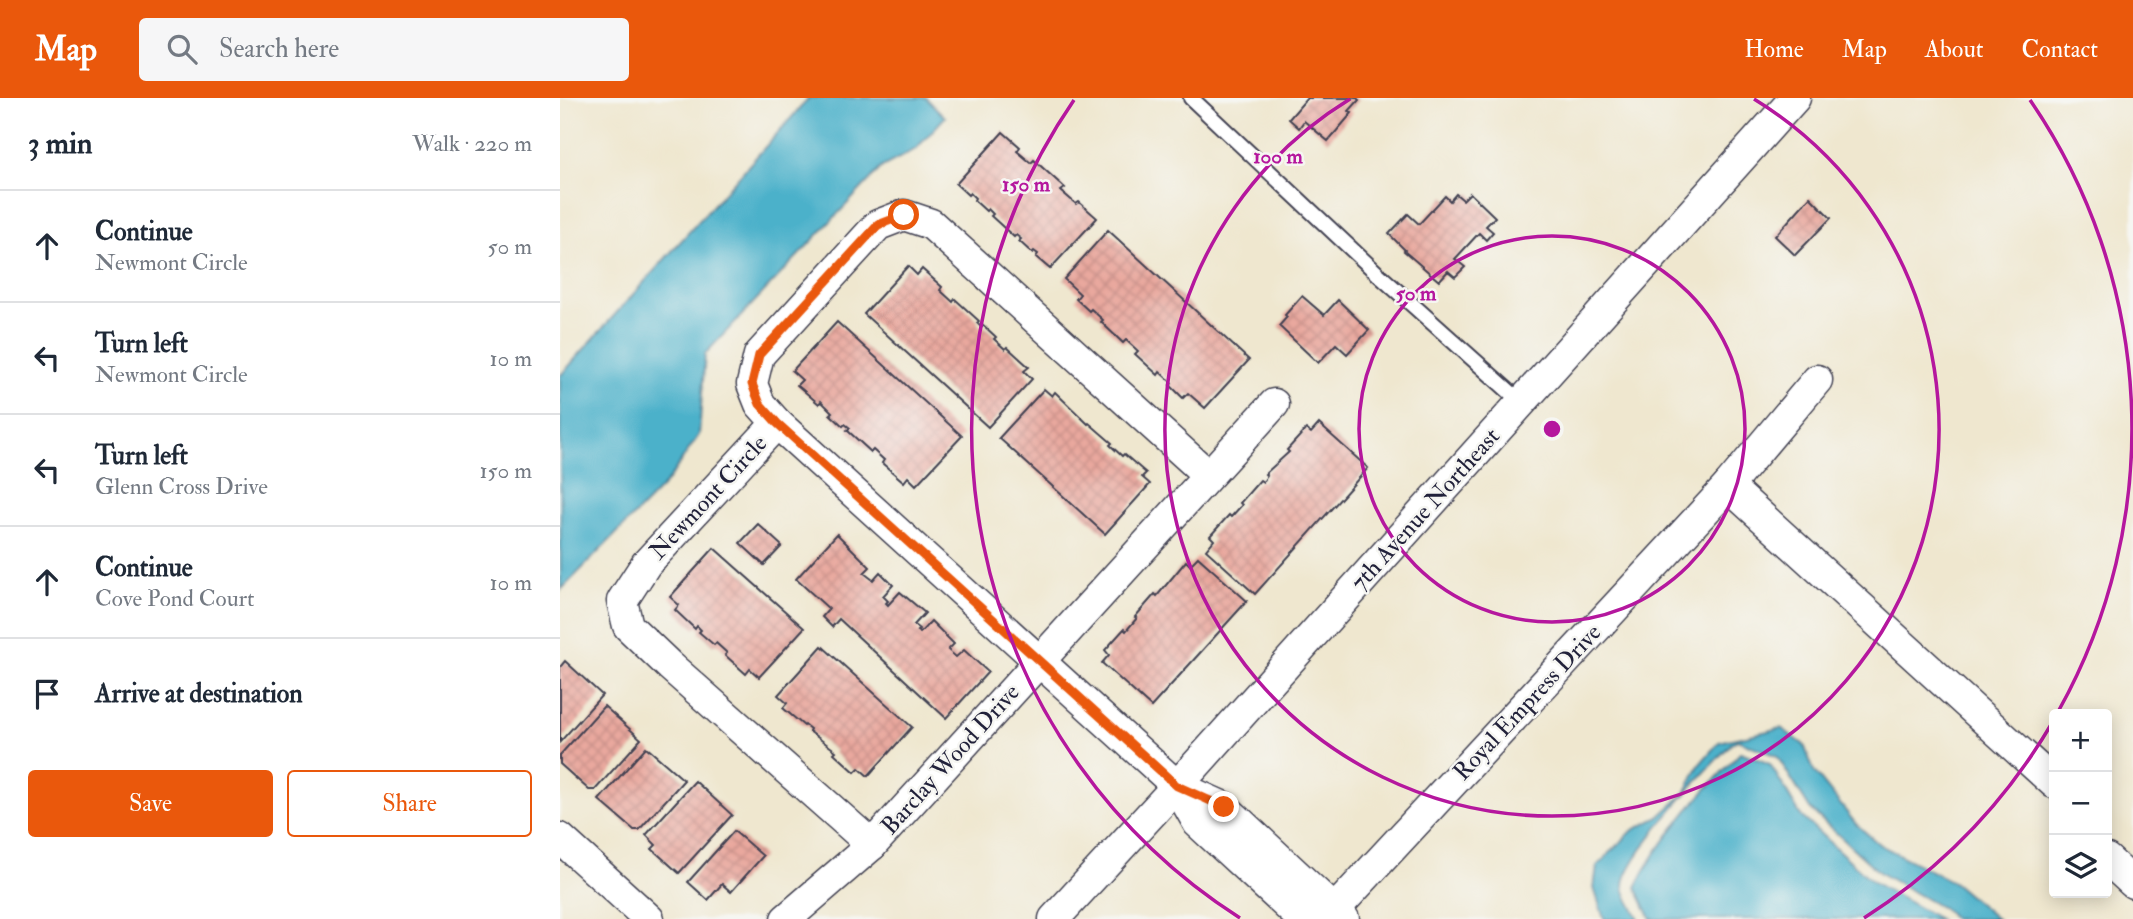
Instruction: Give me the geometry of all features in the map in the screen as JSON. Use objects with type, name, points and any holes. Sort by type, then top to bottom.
[{"type":"street","name":"7th Avenue Northeast","points":[[1054,919],[1177,786],[1794,98]]},
{"type":"street","name":"Newmont Circle","points":[[872,845],[628,626],[622,601],[646,564],[777,423],[760,404],[752,384],[759,355],[878,225],[904,215],[932,223],[1208,475]]},
{"type":"street","name":"Royal Empress Drive","points":[[1335,916],[1728,486],[1817,380]]},
{"type":"street","name":"Barclay Wood Drive","points":[[786,919],[872,845],[1274,404]]},
{"type":"street","points":[[777,423],[1177,786],[1224,807],[1335,916]]},
{"type":"street","points":[[1728,486],[2049,778]]},
{"type":"street","points":[[1177,786],[1198,823],[1301,919]]},
{"type":"street","points":[[560,838],[649,919]]},
{"type":"street","points":[[2112,864],[2133,883]]},
{"type":"lane","points":[[1196,101],[1378,274],[1521,402]]},
{"type":"water","points":[[809,98],[926,98],[945,117],[916,149],[882,167],[705,354],[699,435],[666,483],[561,590],[560,376]]},
{"type":"water","points":[[1781,728],[1804,745],[1814,771],[1856,824],[1880,845],[1953,882],[1997,919],[1954,919],[1947,911],[1880,873],[1810,809],[1777,756],[1737,740],[1720,755],[1669,813],[1627,873],[1625,890],[1639,919],[1604,919],[1594,888],[1597,866],[1633,830],[1659,817],[1685,793],[1699,765],[1719,742]]},
{"type":"water","points":[[1741,752],[1770,764],[1801,816],[1873,882],[1939,919],[1651,919],[1636,887],[1646,868],[1683,816]]},
{"type":"building","points":[[1307,98],[1359,100],[1349,111],[1352,113],[1328,141],[1304,121],[1299,128],[1289,119]]},
{"type":"building","points":[[1003,132],[1020,147],[1017,151],[1031,163],[1034,160],[1065,188],[1061,191],[1097,218],[1050,269],[1036,257],[1038,254],[1034,251],[1032,253],[1019,241],[1021,239],[1016,235],[1014,237],[991,216],[993,214],[988,209],[986,211],[970,193],[968,195],[956,184]]},
{"type":"building","points":[[1470,193],[1495,217],[1486,226],[1493,232],[1486,240],[1479,233],[1455,259],[1465,267],[1455,277],[1448,271],[1439,281],[1404,251],[1389,234],[1408,214],[1419,224],[1445,196],[1450,201],[1456,194],[1463,200]]},
{"type":"building","points":[[1810,197],[1831,218],[1795,255],[1775,236]]},
{"type":"building","points":[[1108,230],[1249,360],[1205,408],[1188,393],[1183,398],[1160,372],[1158,375],[1135,354],[1138,351],[1126,340],[1123,343],[1101,322],[1103,320],[1076,299],[1080,294],[1064,279]]},
{"type":"building","points":[[908,266],[917,275],[922,269],[942,287],[940,290],[953,302],[955,299],[979,321],[977,323],[981,327],[983,325],[996,337],[994,339],[1029,367],[1024,371],[1032,379],[988,427],[864,314]]},
{"type":"building","points":[[1302,296],[1324,315],[1338,300],[1369,330],[1347,354],[1336,344],[1318,363],[1279,326]]},
{"type":"building","points":[[837,322],[962,436],[916,485],[908,477],[904,482],[882,463],[884,460],[847,430],[850,428],[845,424],[843,426],[830,414],[832,412],[821,401],[819,404],[797,385],[802,380],[792,371]]},
{"type":"building","points":[[1044,389],[1052,396],[1055,392],[1112,443],[1110,445],[1122,456],[1124,454],[1146,473],[1142,477],[1150,484],[1105,534],[999,438]]},
{"type":"building","points":[[1319,424],[1368,468],[1255,594],[1206,550],[1214,540],[1210,536],[1242,505],[1240,503],[1260,480],[1263,482],[1267,476],[1265,474],[1289,452],[1287,450],[1306,429],[1311,433]]},
{"type":"building","points":[[758,524],[782,546],[764,565],[740,543]]},
{"type":"building","points":[[837,534],[870,567],[864,573],[873,580],[880,572],[893,585],[883,596],[888,605],[900,592],[925,613],[914,625],[919,629],[917,631],[920,633],[931,621],[954,644],[948,650],[956,657],[964,650],[988,672],[946,718],[839,619],[832,627],[822,617],[829,609],[796,579]]},
{"type":"building","points":[[714,548],[804,628],[759,677],[750,669],[746,674],[716,643],[714,645],[699,632],[701,630],[697,626],[695,629],[675,610],[679,605],[670,597]]},
{"type":"building","points":[[1198,557],[1247,601],[1151,707],[1102,663],[1109,655],[1105,650],[1124,629],[1126,631],[1137,618],[1135,617],[1155,594],[1157,596],[1186,561],[1190,565]]},
{"type":"building","points":[[822,646],[912,727],[868,776],[859,768],[855,772],[834,753],[836,751],[783,708],[787,703],[778,695]]},
{"type":"building","points":[[565,661],[602,695],[560,742],[560,667]]},
{"type":"building","points":[[604,706],[641,739],[595,790],[589,790],[560,764],[560,755]]},
{"type":"building","points":[[646,747],[684,780],[639,830],[634,830],[599,800]]},
{"type":"building","points":[[695,781],[732,815],[679,873],[652,849],[656,845],[646,835]]},
{"type":"building","points":[[734,831],[763,856],[731,892],[722,884],[708,900],[688,882]]},
{"type":"route","points":[[904,215],[878,225],[759,355],[752,384],[760,404],[777,423],[1177,786],[1224,807]]}]
